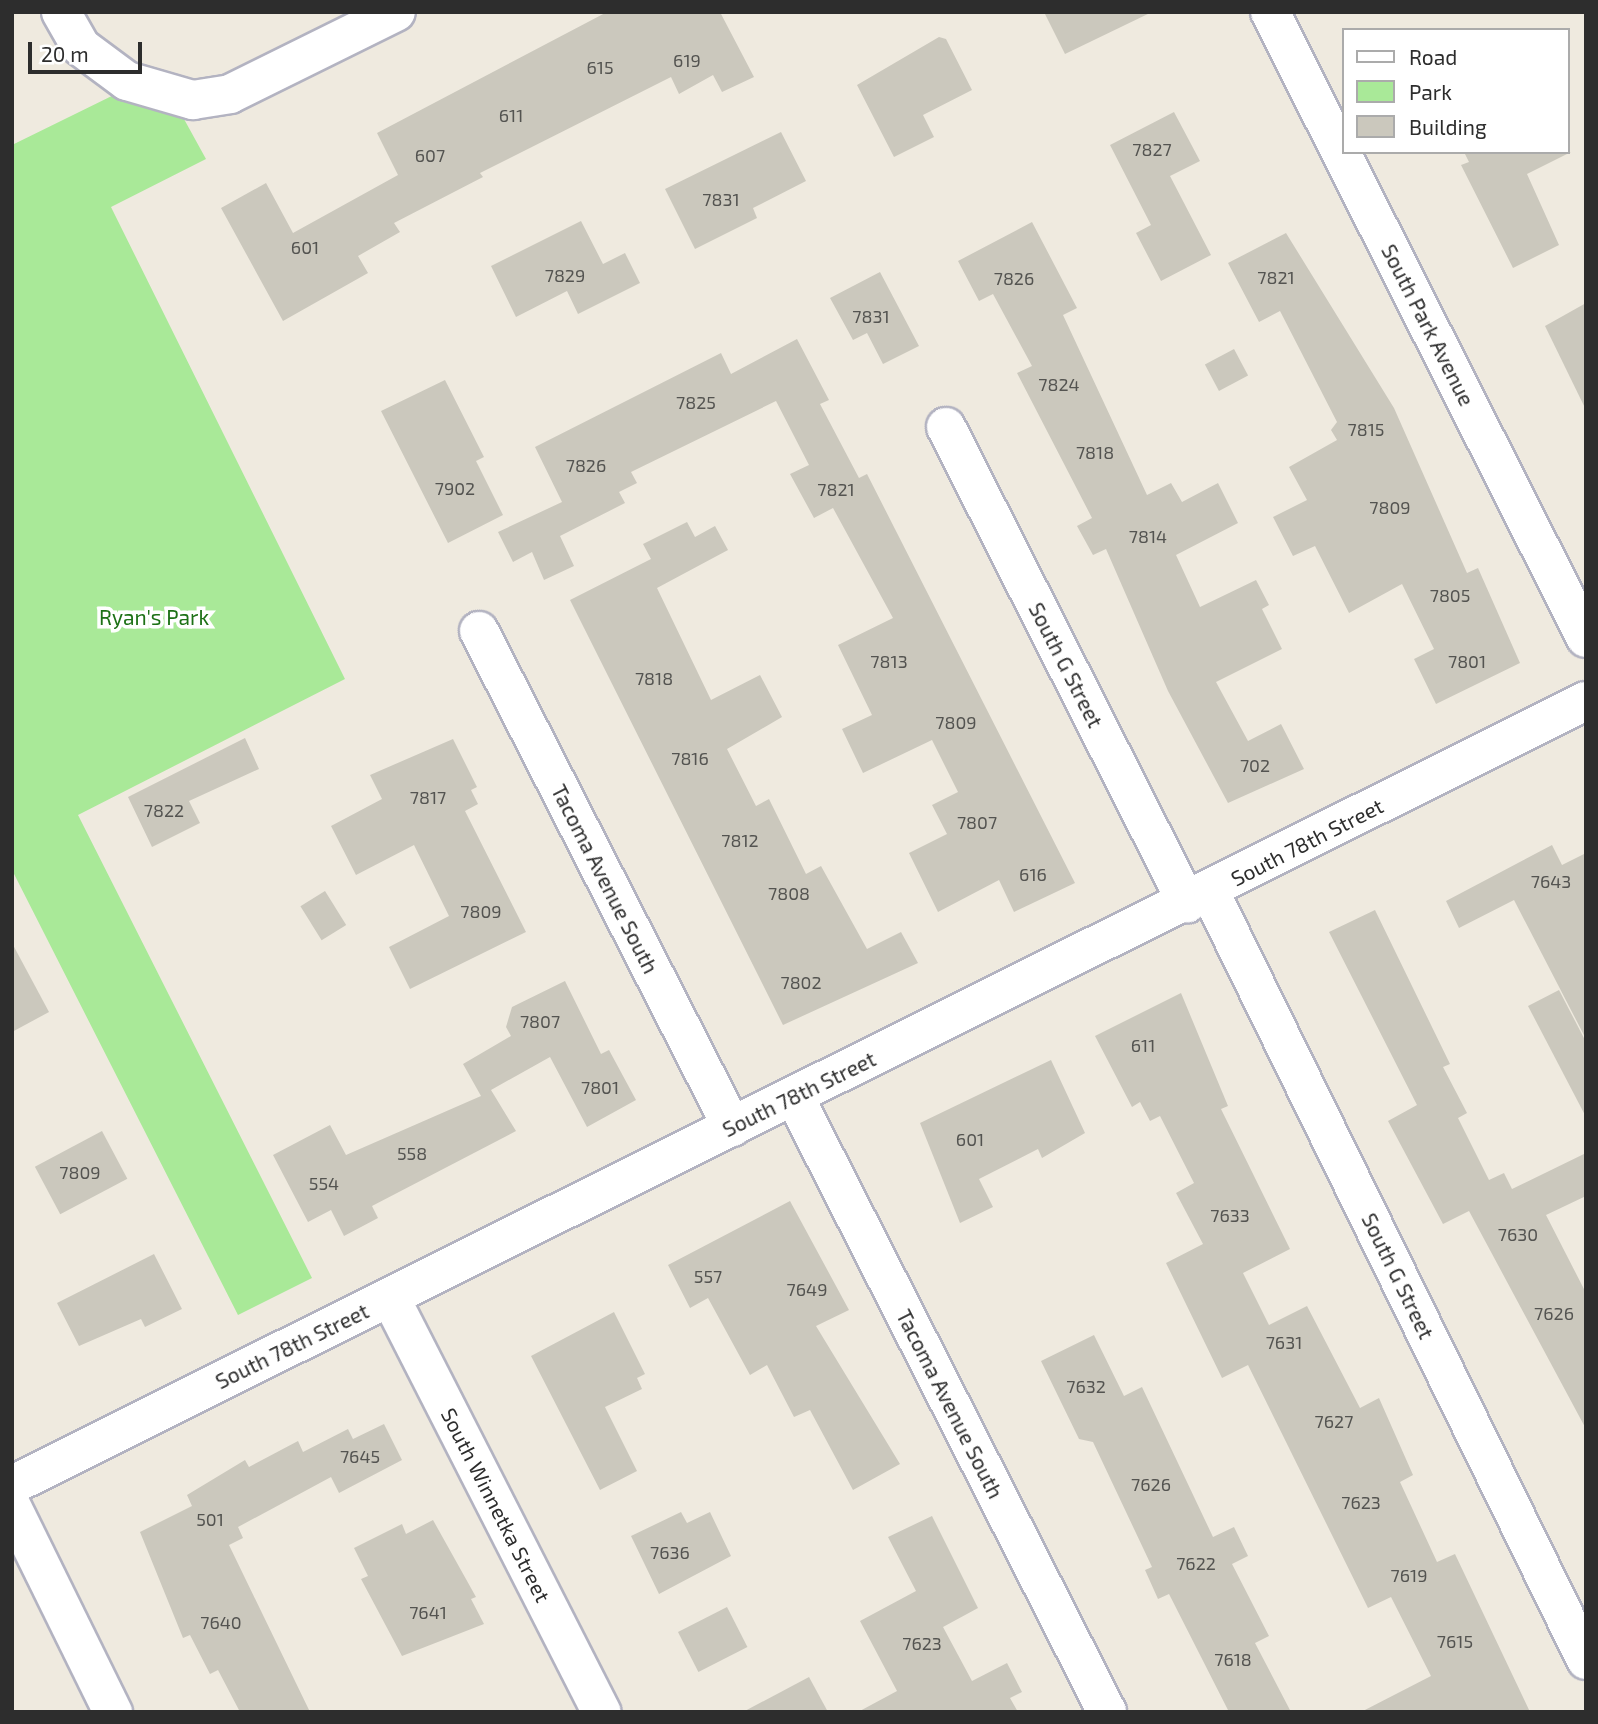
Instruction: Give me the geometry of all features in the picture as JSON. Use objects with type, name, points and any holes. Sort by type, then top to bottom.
[{"type":"street","points":[[61,12],[81,47],[127,81],[193,100],[230,94],[396,12]]},
{"type":"street","name":"South Park Avenue","points":[[1270,12],[1586,638]]},
{"type":"street","name":"South G Street","points":[[946,427],[1198,897],[1586,1660]]},
{"type":"street","name":"Tacoma Avenue South","points":[[479,631],[732,1127]]},
{"type":"street","name":"South 78th Street","points":[[12,1485],[1586,702]]},
{"type":"street","name":"Tacoma Avenue South","points":[[794,1096],[1107,1712]]},
{"type":"street","name":"South Winnetka Street","points":[[390,1297],[601,1712]]},
{"type":"street","points":[[12,1507],[113,1712]]},
{"type":"green space","name":"Ryan's Park","points":[[126,89],[179,110],[206,159],[111,207],[345,679],[78,815],[312,1278],[238,1315],[12,870],[12,145]]},
{"type":"building","points":[[607,12],[720,12],[754,77],[722,92],[713,75],[679,94],[671,77],[480,173],[483,177],[394,223],[400,232],[358,256],[368,273],[283,321],[221,208],[266,183],[293,233],[398,175],[377,133]]},
{"type":"building","points":[[1044,12],[1152,12],[1065,54]]},
{"type":"building","points":[[939,37],[946,39],[972,90],[923,115],[934,137],[894,157],[857,85]]},
{"type":"building","points":[[1174,112],[1200,161],[1170,176],[1211,255],[1161,281],[1136,233],[1151,225],[1110,145]]},
{"type":"building","points":[[781,132],[806,181],[753,208],[757,218],[695,249],[665,189]]},
{"type":"building","points":[[1465,154],[1567,154],[1527,174],[1559,245],[1513,268],[1461,165],[1469,162]]},
{"type":"building","points":[[581,221],[603,264],[625,253],[640,283],[578,314],[567,291],[516,317],[491,266]]},
{"type":"building","points":[[1032,222],[1077,308],[1063,315],[1147,495],[1171,483],[1182,502],[1218,483],[1238,523],[1176,555],[1200,607],[1256,580],[1269,605],[1262,609],[1282,649],[1216,682],[1248,741],[1281,724],[1304,769],[1228,803],[1168,691],[1106,549],[1093,555],[1077,526],[1092,518],[1017,373],[1032,366],[993,294],[979,301],[958,261]]},
{"type":"building","points":[[1286,233],[1394,408],[1467,573],[1478,568],[1520,663],[1436,704],[1414,659],[1434,649],[1402,584],[1349,613],[1315,546],[1293,556],[1273,517],[1307,500],[1289,467],[1337,440],[1331,430],[1337,422],[1280,311],[1259,322],[1228,263]]},
{"type":"building","points":[[880,272],[919,346],[883,364],[867,333],[853,340],[830,298]]},
{"type":"building","points":[[1586,303],[1586,410],[1545,326]]},
{"type":"building","points":[[797,339],[829,400],[820,404],[859,478],[867,474],[1075,883],[1014,912],[999,880],[938,912],[909,853],[947,834],[932,805],[958,792],[932,740],[863,773],[842,729],[872,715],[838,645],[893,618],[833,508],[814,518],[790,474],[809,465],[776,401],[631,472],[637,483],[619,492],[625,503],[560,536],[574,566],[544,580],[532,552],[513,562],[498,532],[562,502],[535,447],[721,353],[731,374]]},
{"type":"building","points":[[1234,349],[1248,375],[1219,391],[1205,364]]},
{"type":"building","points":[[445,380],[484,457],[476,461],[503,515],[448,543],[381,411]]},
{"type":"building","points":[[687,522],[695,537],[715,526],[728,550],[657,588],[711,700],[760,675],[782,717],[727,749],[756,806],[769,799],[806,874],[821,866],[867,949],[901,932],[918,963],[783,1025],[570,600],[651,559],[643,544]]},
{"type":"building","points":[[245,738],[259,769],[189,801],[200,823],[152,847],[128,797]]},
{"type":"building","points":[[453,739],[477,787],[471,790],[478,804],[465,811],[526,932],[410,989],[389,947],[449,916],[414,845],[356,875],[331,826],[382,799],[370,775]]},
{"type":"building","points":[[1552,845],[1562,865],[1586,853],[1586,1039],[1514,900],[1459,928],[1446,901]]},
{"type":"building","points":[[325,891],[346,925],[322,940],[300,906]]},
{"type":"building","points":[[1375,910],[1450,1064],[1443,1067],[1467,1113],[1458,1118],[1489,1180],[1504,1173],[1512,1189],[1586,1153],[1586,1196],[1546,1215],[1586,1293],[1586,1429],[1469,1211],[1443,1224],[1388,1121],[1417,1105],[1329,932]]},
{"type":"building","points":[[12,943],[49,1012],[12,1032]]},
{"type":"building","points":[[565,981],[601,1054],[609,1050],[636,1100],[587,1127],[550,1057],[491,1090],[516,1131],[372,1206],[378,1218],[344,1236],[331,1210],[308,1222],[273,1155],[330,1125],[346,1155],[481,1096],[463,1064],[511,1036],[506,1027],[512,1007]]},
{"type":"building","points":[[1559,990],[1586,1042],[1586,1117],[1528,1006]]},
{"type":"building","points":[[1181,993],[1228,1106],[1221,1109],[1290,1249],[1243,1273],[1269,1325],[1307,1306],[1360,1408],[1379,1398],[1413,1475],[1400,1482],[1437,1562],[1455,1554],[1530,1712],[1361,1712],[1431,1676],[1391,1597],[1368,1608],[1248,1365],[1222,1378],[1166,1263],[1203,1244],[1176,1193],[1194,1183],[1160,1116],[1150,1121],[1140,1102],[1132,1107],[1095,1036]]},
{"type":"building","points":[[1051,1060],[1085,1133],[1042,1158],[1038,1149],[979,1179],[993,1207],[960,1223],[920,1123]]},
{"type":"building","points":[[102,1131],[127,1179],[60,1214],[35,1167]]},
{"type":"building","points":[[790,1201],[849,1310],[816,1326],[900,1464],[853,1490],[810,1410],[794,1417],[767,1365],[750,1375],[708,1298],[690,1308],[668,1265]]},
{"type":"building","points":[[154,1254],[182,1309],[145,1327],[141,1319],[79,1346],[57,1303]]},
{"type":"building","points":[[614,1312],[645,1374],[637,1378],[642,1389],[605,1407],[637,1471],[600,1490],[531,1356]]},
{"type":"building","points":[[1094,1335],[1124,1396],[1142,1387],[1213,1537],[1234,1527],[1248,1556],[1232,1564],[1269,1636],[1255,1643],[1291,1712],[1229,1712],[1169,1594],[1158,1599],[1145,1570],[1152,1567],[1093,1442],[1079,1439],[1041,1361]]},
{"type":"building","points":[[384,1424],[402,1460],[339,1493],[331,1477],[238,1527],[243,1538],[229,1545],[310,1712],[240,1712],[218,1670],[210,1674],[190,1635],[183,1638],[140,1532],[192,1506],[187,1495],[245,1460],[249,1467],[298,1441],[303,1452],[348,1429],[353,1439]]},
{"type":"building","points":[[681,1512],[687,1523],[710,1512],[731,1556],[659,1594],[631,1536]]},
{"type":"building","points":[[932,1516],[978,1608],[943,1627],[972,1681],[1007,1663],[1022,1692],[1010,1698],[1018,1712],[858,1712],[897,1691],[860,1621],[916,1591],[888,1537]]},
{"type":"building","points":[[433,1520],[476,1597],[471,1599],[484,1624],[402,1656],[361,1579],[368,1576],[354,1548],[402,1524],[406,1534]]},
{"type":"building","points":[[727,1607],[747,1647],[698,1672],[678,1632]]},
{"type":"building","points":[[809,1677],[828,1712],[743,1712]]}]
